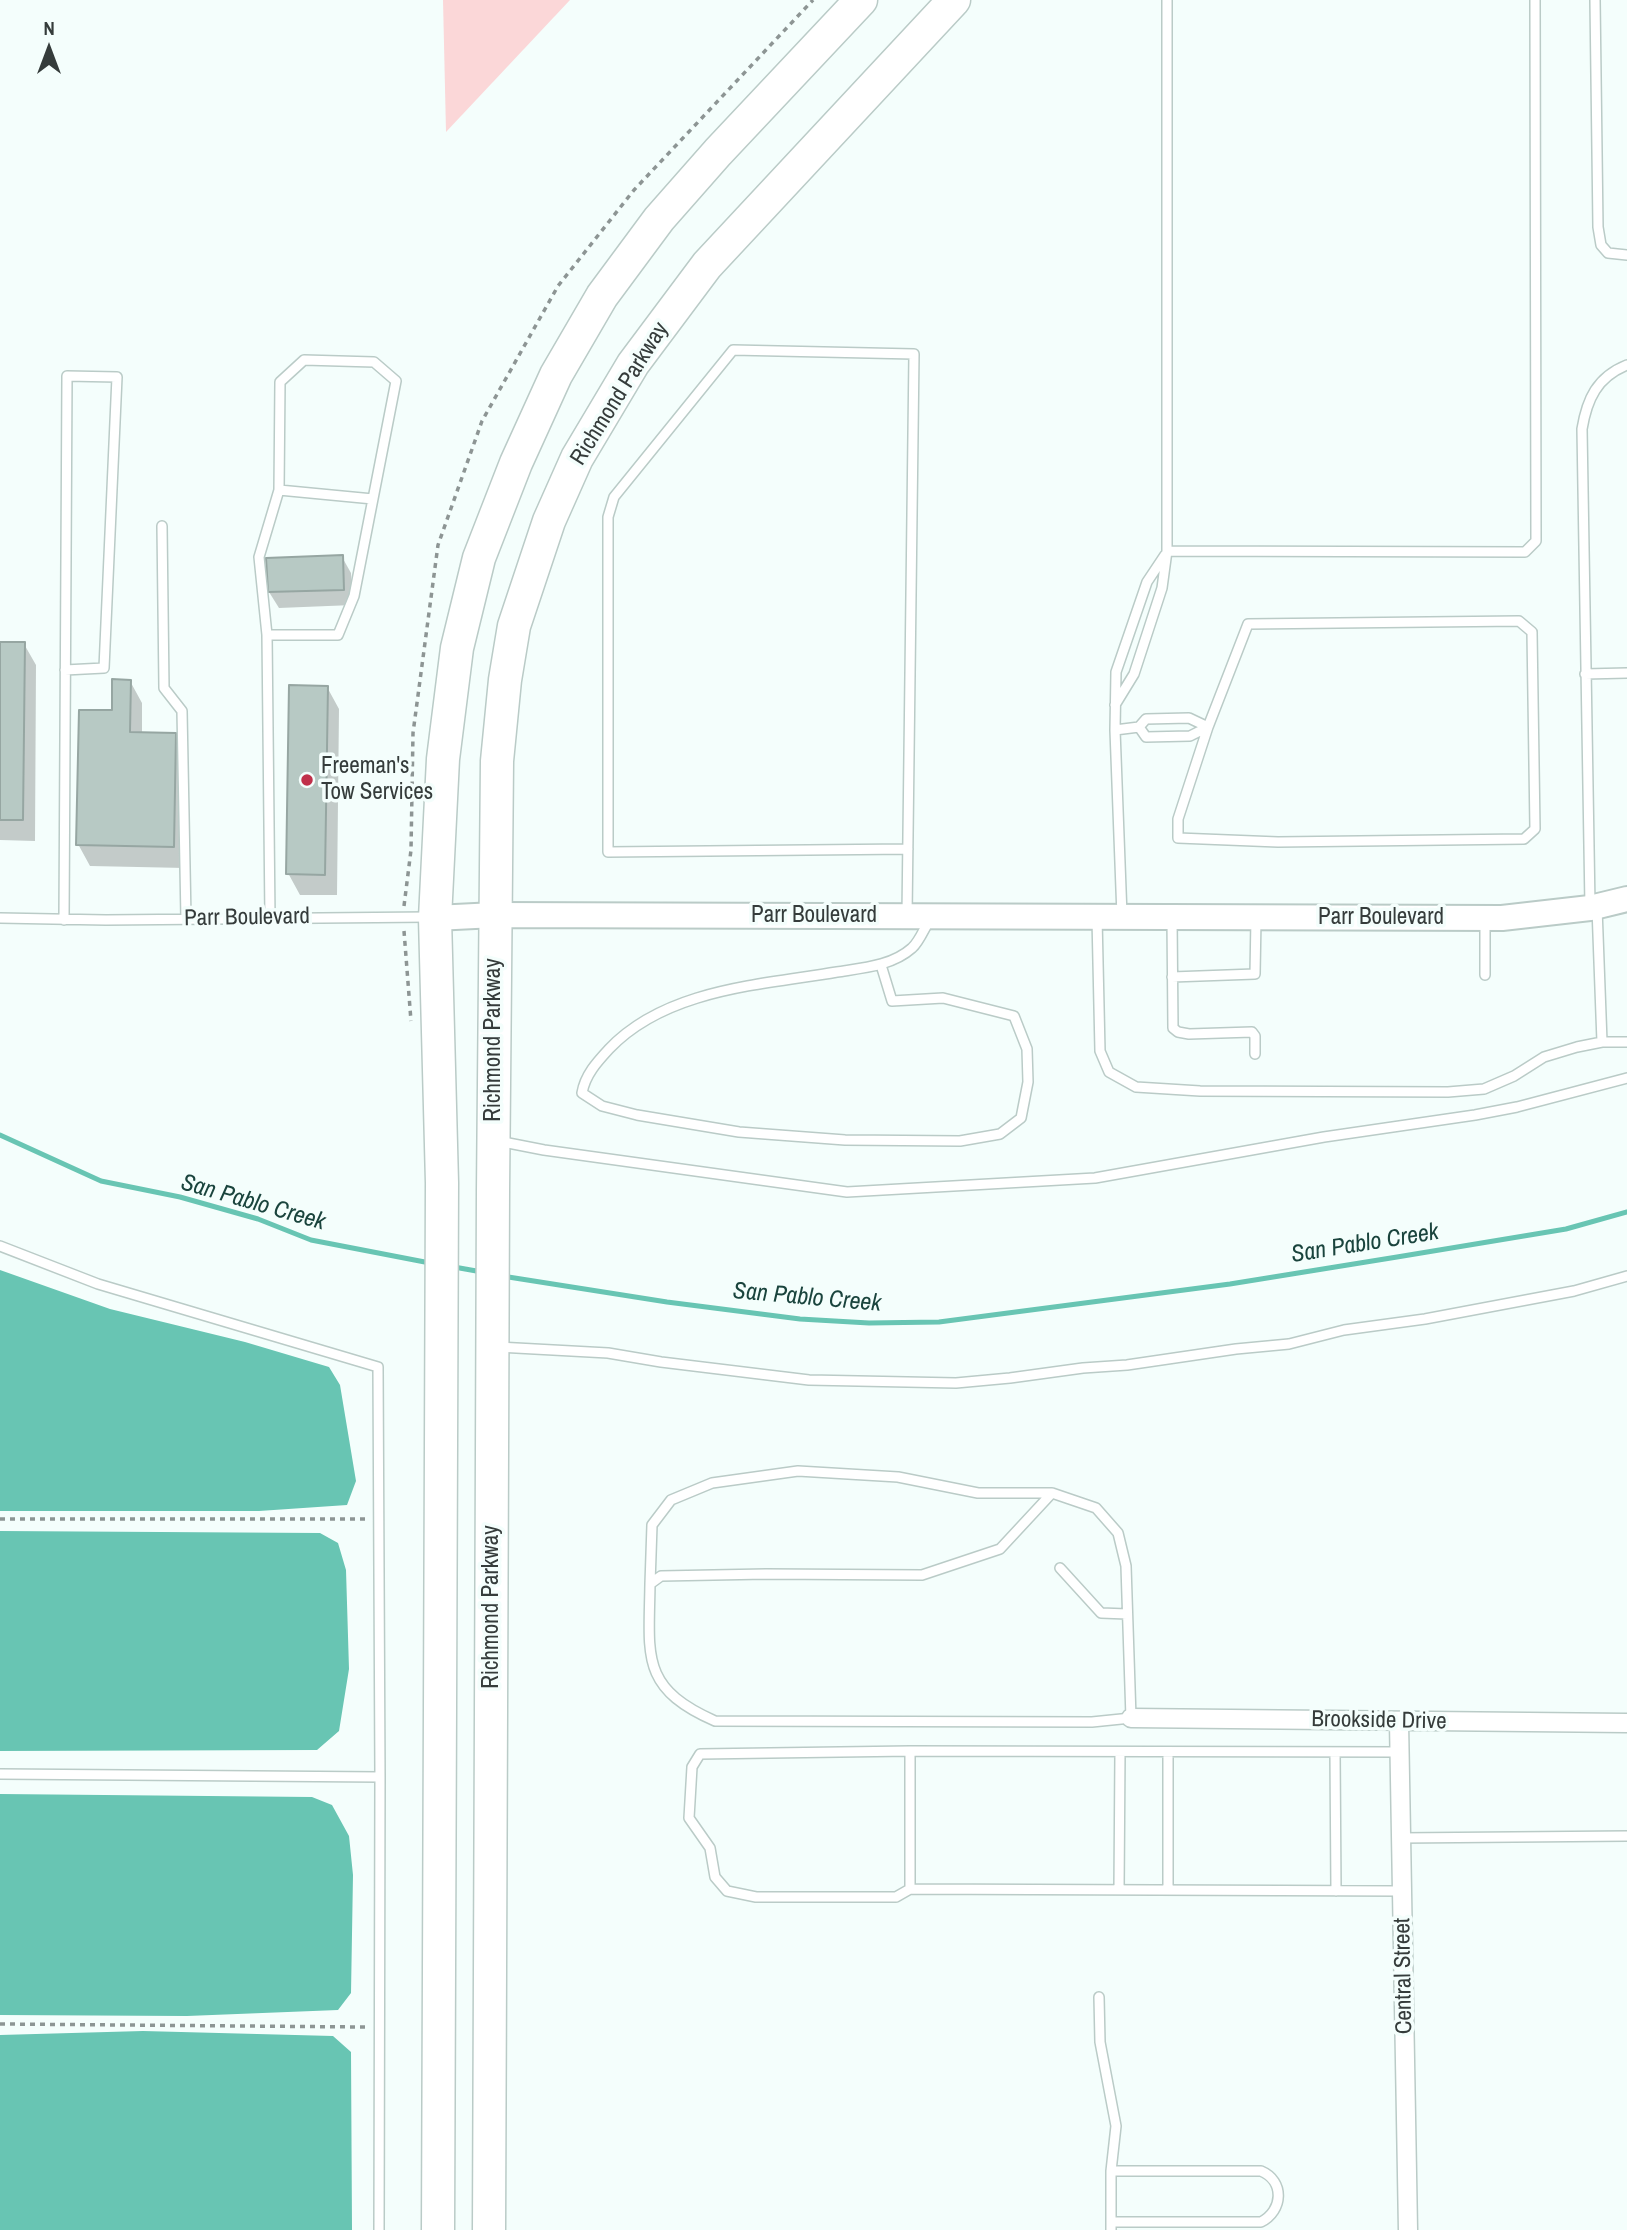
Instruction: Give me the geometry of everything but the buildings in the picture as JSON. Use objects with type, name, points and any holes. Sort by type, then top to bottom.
[{"type":"highway","points":[[438,2230],[442,1183],[435,918],[443,759],[457,649],[479,558],[516,463],[556,374],[602,296],[659,219],[861,0]]},
{"type":"highway","name":"Richmond Parkway","points":[[489,2230],[497,761],[505,680],[514,626],[549,521],[577,458],[633,364],[707,265],[954,0]]},
{"type":"street","name":"Parr Boulevard","points":[[435,918],[495,915],[1485,918],[1537,915],[1594,907],[1627,899]]},
{"type":"street","name":"Brookside Drive","points":[[1131,1718],[1627,1723]]},
{"type":"street","name":"Central Street","points":[[1399,1722],[1408,2230]]},
{"type":"lane","points":[[1115,705],[1134,674],[1162,588],[1167,551],[1167,0]]},
{"type":"lane","points":[[1167,551],[1525,552],[1536,541],[1535,0]]},
{"type":"lane","points":[[1595,0],[1598,227],[1601,245],[1608,253],[1627,255]]},
{"type":"lane","points":[[907,917],[908,849],[914,354],[733,350],[614,497],[608,517],[608,852],[908,849]]},
{"type":"lane","points":[[267,635],[338,635],[354,596],[396,382],[374,362],[304,360],[280,382],[279,490],[259,557],[267,635],[270,918]]},
{"type":"lane","points":[[1602,1042],[1585,674],[1582,429],[1586,405],[1597,384],[1615,370],[1627,365]]},
{"type":"lane","points":[[64,919],[65,670],[67,376],[117,377],[104,668],[65,670]]},
{"type":"lane","points":[[279,490],[373,499]]},
{"type":"lane","points":[[162,526],[164,688],[182,711],[186,919]]},
{"type":"lane","points":[[1122,917],[1115,730],[1116,672],[1147,582],[1167,551]]},
{"type":"lane","points":[[1139,727],[1146,737],[1190,736],[1208,727],[1248,624],[1519,621],[1532,632],[1535,829],[1524,839],[1278,842],[1178,838],[1178,818],[1208,727]]},
{"type":"lane","points":[[1585,674],[1627,673]]},
{"type":"lane","points":[[1115,730],[1139,727],[1146,719],[1189,718],[1208,727]]},
{"type":"lane","points":[[881,965],[892,1001],[943,998],[1014,1016],[1027,1049],[1028,1082],[1021,1118],[1000,1134],[960,1141],[845,1140],[739,1132],[659,1118],[602,1106],[582,1093],[584,1080],[626,1031],[668,1008],[717,993],[881,965],[912,948],[932,917]]},
{"type":"lane","points":[[1097,917],[1100,1051],[1109,1072],[1136,1087],[1200,1091],[1448,1092],[1483,1089],[1514,1076],[1544,1057],[1602,1042],[1627,1042]]},
{"type":"lane","points":[[1172,917],[1173,1028],[1189,1034],[1252,1032],[1255,1036],[1255,1054]]},
{"type":"lane","name":"Parr Boulevard","points":[[0,918],[435,918]]},
{"type":"lane","points":[[1172,977],[1255,974],[1256,918]]},
{"type":"lane","points":[[1485,918],[1485,975]]},
{"type":"lane","points":[[493,1140],[544,1150],[847,1192],[1095,1178],[1324,1137],[1475,1115],[1517,1107],[1627,1078]]},
{"type":"lane","points":[[0,1246],[98,1284],[378,1367],[379,2230]]},
{"type":"lane","points":[[493,1347],[571,1349],[809,1380],[956,1382],[1127,1365],[1289,1344],[1344,1330],[1425,1320],[1574,1291],[1627,1276]]},
{"type":"lane","points":[[798,1471],[898,1477],[978,1493],[1052,1493],[1096,1508],[1118,1533],[1126,1566],[1131,1718],[1092,1722],[715,1721],[688,1710],[670,1695],[656,1675],[649,1653],[650,1584],[652,1525],[671,1500],[712,1483],[798,1471]]},
{"type":"lane","points":[[650,1584],[661,1576],[922,1574],[1000,1549],[1052,1493]]},
{"type":"lane","points":[[1060,1568],[1101,1613],[1127,1614]]},
{"type":"lane","points":[[1400,1752],[909,1751],[700,1754],[692,1767],[688,1801],[689,1818],[710,1848],[715,1877],[727,1891],[756,1897],[896,1897],[910,1889],[1402,1891]]},
{"type":"lane","points":[[909,1751],[910,1889]]},
{"type":"lane","points":[[1119,1890],[1120,1752]]},
{"type":"lane","points":[[1168,1752],[1168,1890]]},
{"type":"lane","points":[[1335,1752],[1336,1891]]},
{"type":"lane","points":[[0,1774],[380,1776]]},
{"type":"lane","points":[[1401,1838],[1627,1836]]},
{"type":"lane","points":[[1099,1997],[1100,2042],[1116,2126],[1111,2171],[1111,2226],[1261,2222],[1275,2211],[1278,2189],[1269,2174],[1261,2171],[1111,2171]]},
{"type":"path","points":[[0,1519],[379,1519]]},
{"type":"path","points":[[0,2024],[380,2027]]},
{"type":"shaded area","points":[[443,0],[570,0],[446,132]]},
{"type":"shaded area","points":[[0,1270],[110,1309],[245,1342],[329,1367],[340,1385],[356,1481],[347,1505],[259,1511],[0,1511]]},
{"type":"shaded area","points":[[0,1531],[320,1533],[338,1543],[346,1570],[349,1669],[339,1731],[317,1750],[0,1751]]},
{"type":"shaded area","points":[[0,1794],[312,1797],[332,1805],[349,1836],[353,1875],[351,1993],[338,2010],[187,2016],[0,2015]]},
{"type":"shaded area","points":[[143,2031],[333,2036],[351,2052],[352,2230],[0,2230],[0,2035]]},
{"type":"waterway","name":"San Pablo Creek","points":[[0,1135],[101,1181],[180,1197],[258,1219],[311,1240],[430,1263]]},
{"type":"waterway","name":"San Pablo Creek","points":[[502,1276],[667,1302],[800,1319],[869,1323],[939,1322],[1230,1284],[1566,1229],[1627,1212]]},
{"type":"waterway","name":"San Pablo Creek","points":[[454,1267],[482,1272]]},
{"type":"place","name":"Freeman's Tow Services","points":[[307,780]]}]
